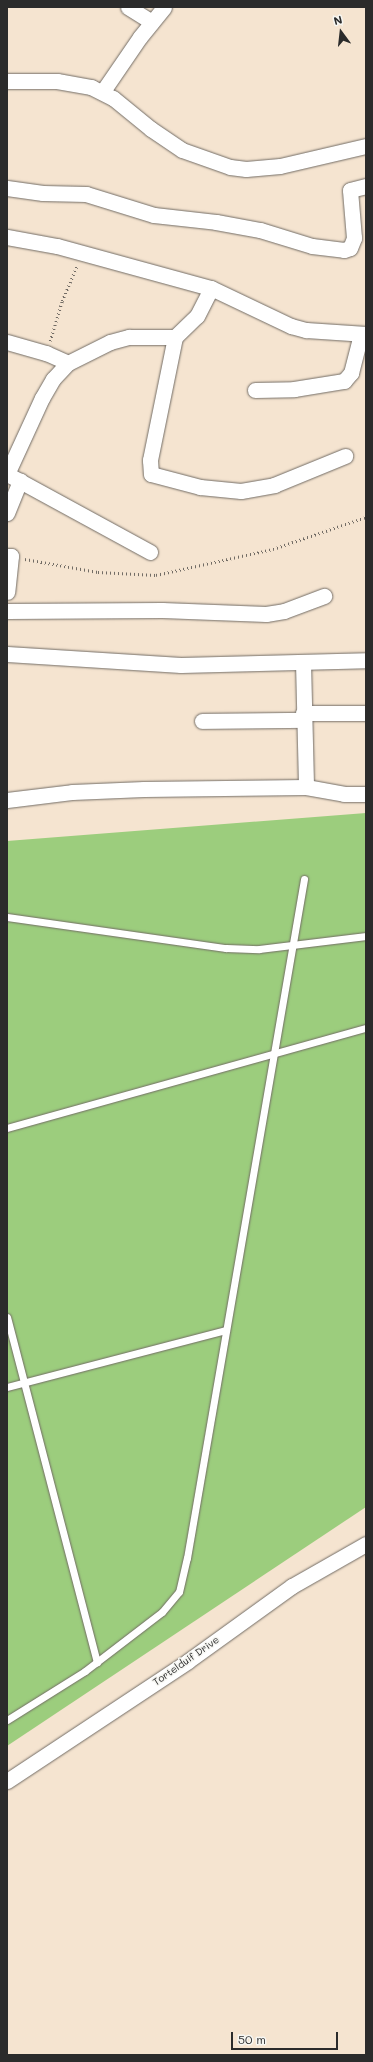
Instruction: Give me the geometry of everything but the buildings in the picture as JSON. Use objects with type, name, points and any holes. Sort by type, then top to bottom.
[{"type":"street","points":[[128,7],[152,22]]},
{"type":"street","points":[[103,91],[164,7]]},
{"type":"street","points":[[7,81],[76,83],[103,91],[182,150],[230,167],[246,169],[280,166],[366,146]]},
{"type":"street","points":[[7,188],[43,193],[86,194],[154,215],[216,222],[260,230],[312,246],[344,250],[350,248],[354,238],[350,190],[366,186]]},
{"type":"street","points":[[7,237],[37,241],[211,288],[291,326],[317,332],[364,334],[351,373],[344,381],[294,389],[255,390]]},
{"type":"street","points":[[211,288],[197,316],[175,337],[150,460],[151,474],[169,481],[200,487],[241,491],[257,490],[289,480],[345,456]]},
{"type":"street","points":[[150,552],[7,474],[42,398],[53,379],[68,363],[110,342],[141,336],[175,337]]},
{"type":"street","points":[[7,342],[46,353],[68,363]]},
{"type":"street","points":[[7,513],[20,481]]},
{"type":"street","points":[[7,592],[9,556]]},
{"type":"street","points":[[7,611],[162,610],[266,614],[284,611],[324,596]]},
{"type":"street","points":[[7,654],[181,665],[366,660]]},
{"type":"street","points":[[303,662],[303,716],[306,787]]},
{"type":"street","points":[[202,721],[366,713]]},
{"type":"street","points":[[7,800],[72,792],[306,787],[334,792],[366,794]]},
{"type":"street","name":"Tortelduif Drive","points":[[7,1781],[181,1665],[292,1586],[366,1544]]},
{"type":"lane","points":[[7,1720],[97,1662],[162,1612],[179,1592],[304,879]]},
{"type":"lane","points":[[7,917],[226,948],[259,949],[366,936]]},
{"type":"lane","points":[[7,1128],[274,1052],[366,1028]]},
{"type":"lane","points":[[7,1317],[97,1662]]},
{"type":"lane","points":[[7,1387],[226,1330]]},
{"type":"path","points":[[46,353],[62,301],[82,253]]},
{"type":"path","points":[[9,556],[98,572],[156,575],[266,551],[366,518]]},
{"type":"green space","points":[[366,813],[366,1507],[7,1746],[7,841]]}]
